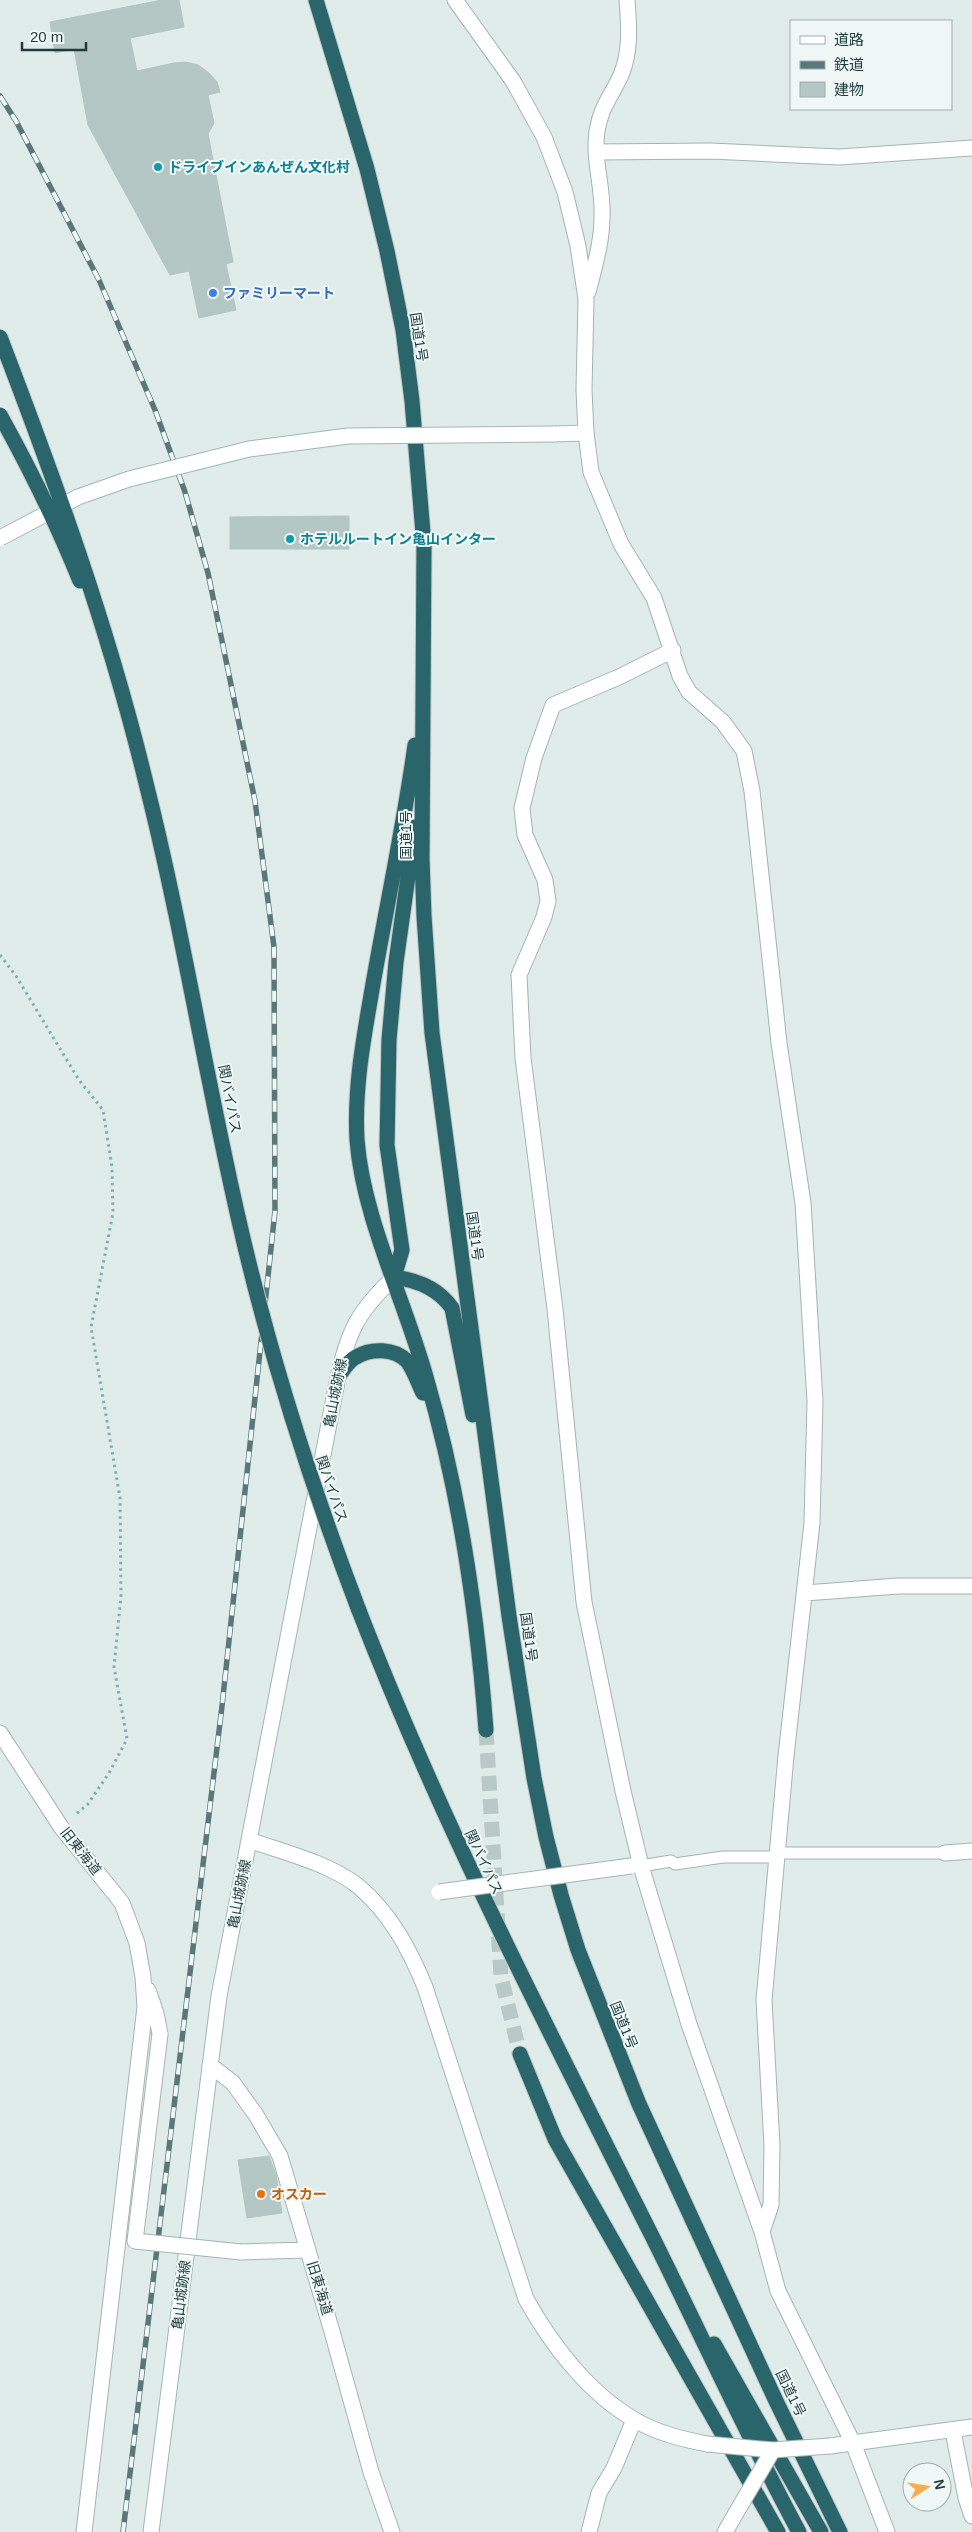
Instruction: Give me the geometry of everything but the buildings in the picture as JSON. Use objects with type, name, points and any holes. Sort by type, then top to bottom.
[{"type":"highway","name":"国道1号","points":[[316,0],[367,169],[403,330],[412,401],[424,545],[422,689],[424,916],[432,1033],[509,1616],[542,1817],[561,1895],[578,1950],[639,2104],[672,2180],[840,2532]]},
{"type":"highway","points":[[0,337],[71,526],[125,705]]},
{"type":"highway","points":[[0,415],[24,458],[59,530],[125,705]]},
{"type":"highway","name":"国道1号","points":[[422,689],[414,749],[362,1047],[356,1106],[357,1142],[363,1177],[376,1228],[394,1277],[438,1421],[464,1534],[477,1621],[486,1730]]},
{"type":"highway","name":"関バイパス","points":[[125,705],[150,798],[223,1149],[258,1298],[293,1425],[358,1608],[462,1853],[555,2046],[651,2234]]},
{"type":"highway","points":[[422,785],[406,889],[389,1040],[387,1145],[402,1250],[394,1277],[421,1283],[446,1301],[452,1308],[509,1616]]},
{"type":"highway","points":[[338,1377],[355,1357],[368,1352],[382,1350],[395,1353],[406,1361],[423,1393],[464,1534]]},
{"type":"highway","points":[[520,2054],[536,2096],[564,2156],[778,2532]]},
{"type":"highway","points":[[651,2234],[731,2402],[799,2532]]},
{"type":"highway","points":[[651,2234],[821,2532]]},
{"type":"street","points":[[456,0],[513,81],[544,137],[556,166],[572,216],[586,300],[584,390],[586,433],[591,472],[621,544],[654,598],[673,650],[680,676],[689,692],[723,722],[744,751],[752,791],[779,1043],[803,1203],[816,1401],[812,1523],[786,1756],[764,2000],[772,2145],[771,2205],[762,2232]]},
{"type":"street","points":[[586,300],[600,241],[602,209],[596,152],[602,109],[621,74],[628,50],[627,0]]},
{"type":"street","points":[[596,152],[702,151],[839,157],[972,148]]},
{"type":"street","points":[[0,538],[78,497],[129,479],[249,449],[348,436],[586,433]]},
{"type":"street","points":[[673,650],[619,677],[553,705],[534,758],[522,808],[525,836],[545,880],[548,901],[544,917],[519,975],[523,1058],[555,1309],[584,1602],[623,1791],[636,1866],[762,2232],[778,2291],[853,2443],[886,2532]]},
{"type":"street","name":"亀山城跡線","points":[[151,2532],[219,1996],[338,1377],[346,1344],[356,1320],[370,1301],[394,1277]]},
{"type":"street","points":[[805,1593],[898,1586],[972,1586]]},
{"type":"street","name":"旧東海道","points":[[0,1734],[61,1827],[122,1903],[137,1942],[143,1977]]},
{"type":"street","points":[[249,1840],[320,1865],[357,1885],[388,1917],[411,1953],[425,1986],[526,2299],[545,2334],[604,2398],[634,2420],[657,2430],[707,2444],[773,2450],[830,2446],[972,2427]]},
{"type":"street","points":[[945,1853],[972,1851]]},
{"type":"street","points":[[439,1892],[636,1866]]},
{"type":"street","points":[[143,1977],[156,2013],[160,2034],[135,2241],[241,2252],[308,2250]]},
{"type":"street","points":[[84,2532],[145,2007],[143,1977]]},
{"type":"street","name":"旧東海道","points":[[210,2065],[233,2083],[256,2115],[280,2156],[371,2472],[392,2532]]},
{"type":"street","points":[[589,2532],[599,2493],[614,2468],[634,2420]]},
{"type":"street","points":[[952,2431],[966,2498],[972,2516]]},
{"type":"street","points":[[725,2532],[773,2450]]},
{"type":"lane","points":[[636,1866],[722,1857],[945,1853]]},
{"type":"path","points":[[0,956],[16,976],[79,1080],[103,1110],[112,1167],[113,1213],[91,1327],[120,1498],[121,1596],[114,1667],[127,1739],[109,1773],[88,1804],[61,1827]]},
{"type":"tunnel","points":[[486,1730],[501,1977],[520,2054]]},
{"type":"railway","points":[[0,96],[16,121],[99,280],[155,410],[185,492],[208,573],[255,801],[274,947],[275,1211],[222,1706],[123,2532]]},
{"type":"place","name":"ドライブインあんぜん文化村","points":[[158,167]]},
{"type":"place","name":"ファミリーマート","points":[[213,293]]},
{"type":"place","name":"ホテルルートイン亀山インター","points":[[290,539]]},
{"type":"place","name":"オスカー","points":[[261,2194]]}]
